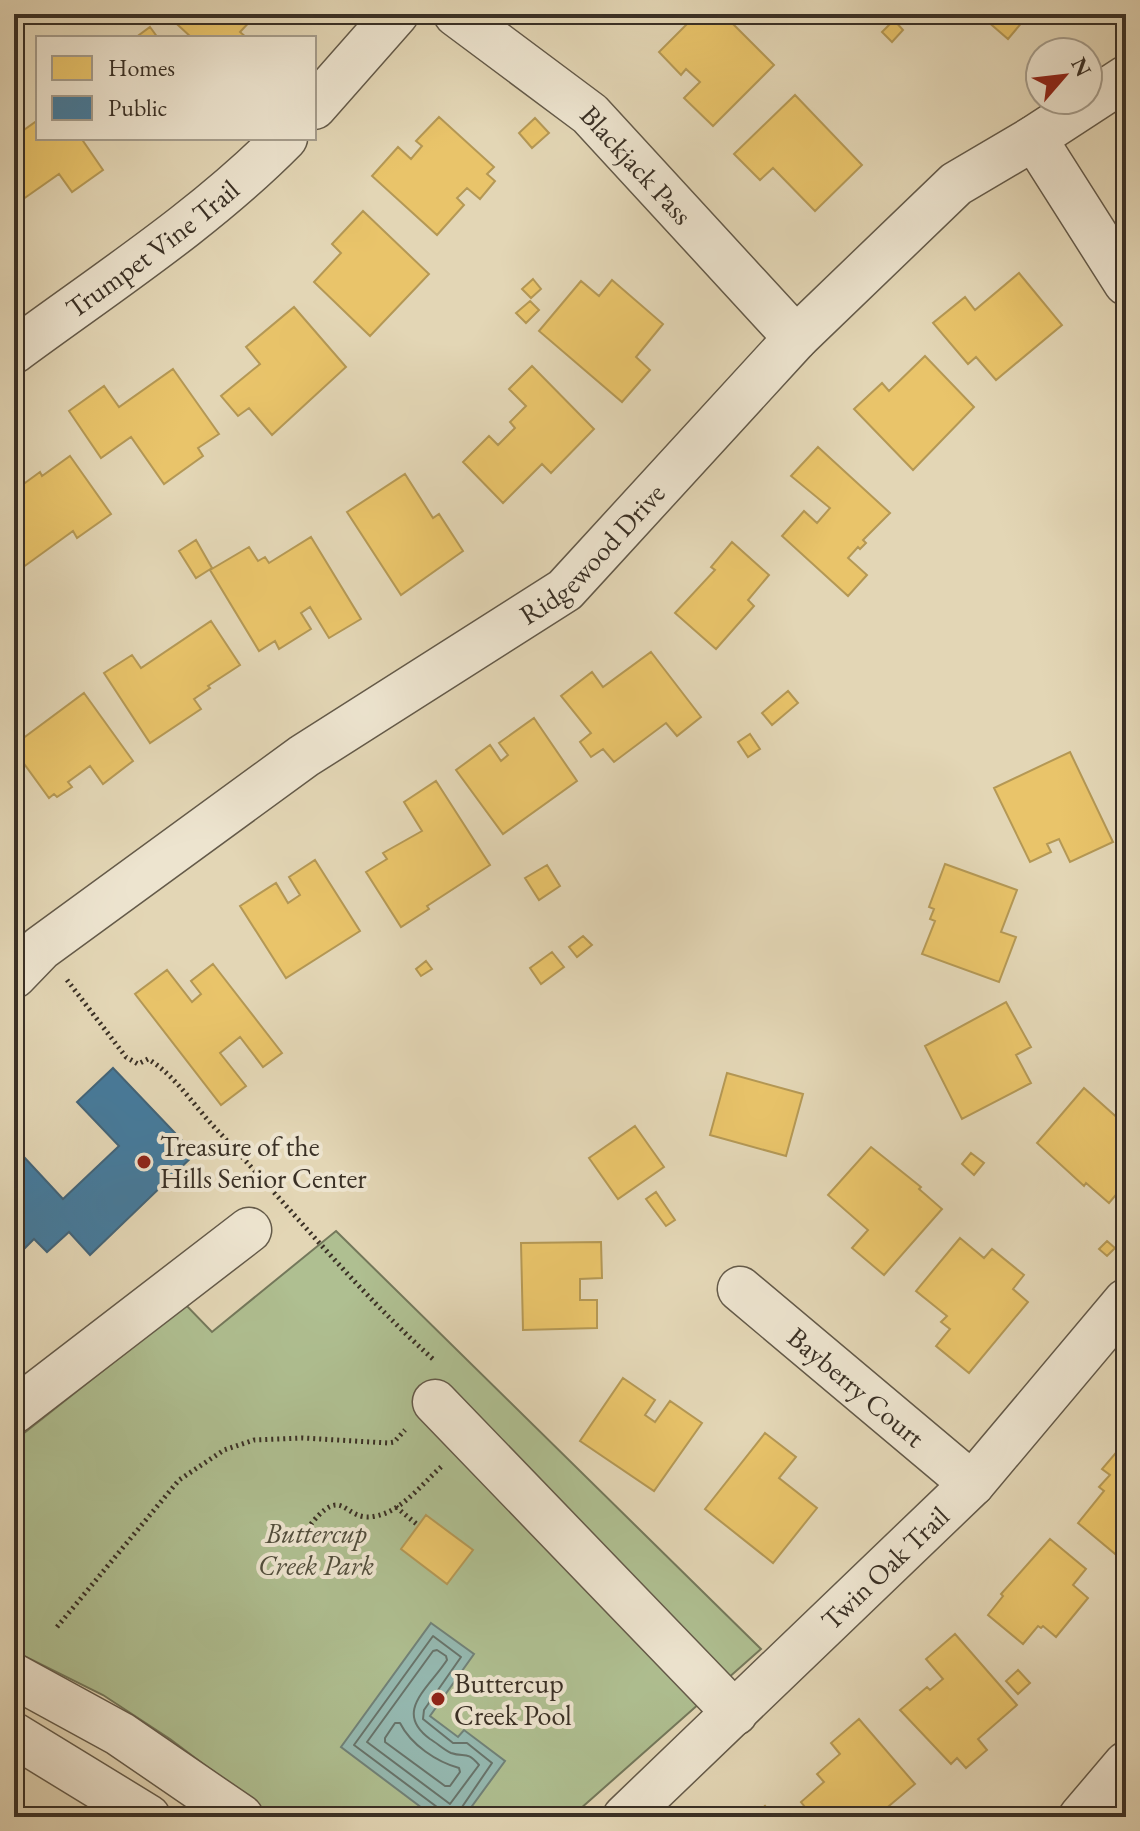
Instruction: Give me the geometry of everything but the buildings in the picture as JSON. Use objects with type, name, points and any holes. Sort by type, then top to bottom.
[{"type":"street","points":[[316,105],[396,14]]},
{"type":"street","name":"Blackjack Pass","points":[[456,14],[590,114],[796,338]]},
{"type":"street","name":"Ridgewood Drive","points":[[28,962],[304,756],[565,590],[796,338],[956,184],[1126,78]]},
{"type":"street","points":[[1034,138],[1126,283]]},
{"type":"street","name":"Trumpet Vine Trail","points":[[14,351],[201,214],[283,140]]},
{"type":"street","points":[[14,1411],[249,1230]]},
{"type":"street","name":"Bayberry Court","points":[[740,1289],[972,1484]]},
{"type":"street","name":"Twin Oak Trail","points":[[625,1817],[972,1484],[1126,1301]]},
{"type":"street","points":[[440,1386],[735,1713]]},
{"type":"street","points":[[148,1817],[15,1738],[28,1684],[120,1734],[241,1817]]},
{"type":"street","points":[[1081,1817],[1126,1764]]},
{"type":"path","points":[[28,962],[126,1057],[138,1064],[148,1059],[177,1083],[197,1110],[399,1329],[440,1386]]},
{"type":"path","points":[[57,1627],[179,1480],[224,1450],[254,1440],[303,1438],[394,1442]]},
{"type":"path","points":[[307,1529],[329,1506],[341,1505],[362,1517],[374,1517],[396,1507],[430,1477]]},
{"type":"path","points":[[396,1507],[419,1526]]},
{"type":"green space","name":"Buttercup Creek Park","points":[[336,1231],[761,1649],[571,1817],[274,1817],[170,1739],[103,1695],[14,1651],[14,1441],[186,1305],[212,1332]]},
{"type":"water","points":[[431,1623],[474,1654],[430,1716],[458,1737],[464,1730],[505,1761],[464,1817],[434,1817],[341,1747]]},
{"type":"place","name":"Treasure of the Hills Senior Center","points":[[144,1162]]},
{"type":"place","name":"Buttercup Creek Pool","points":[[438,1699]]}]
